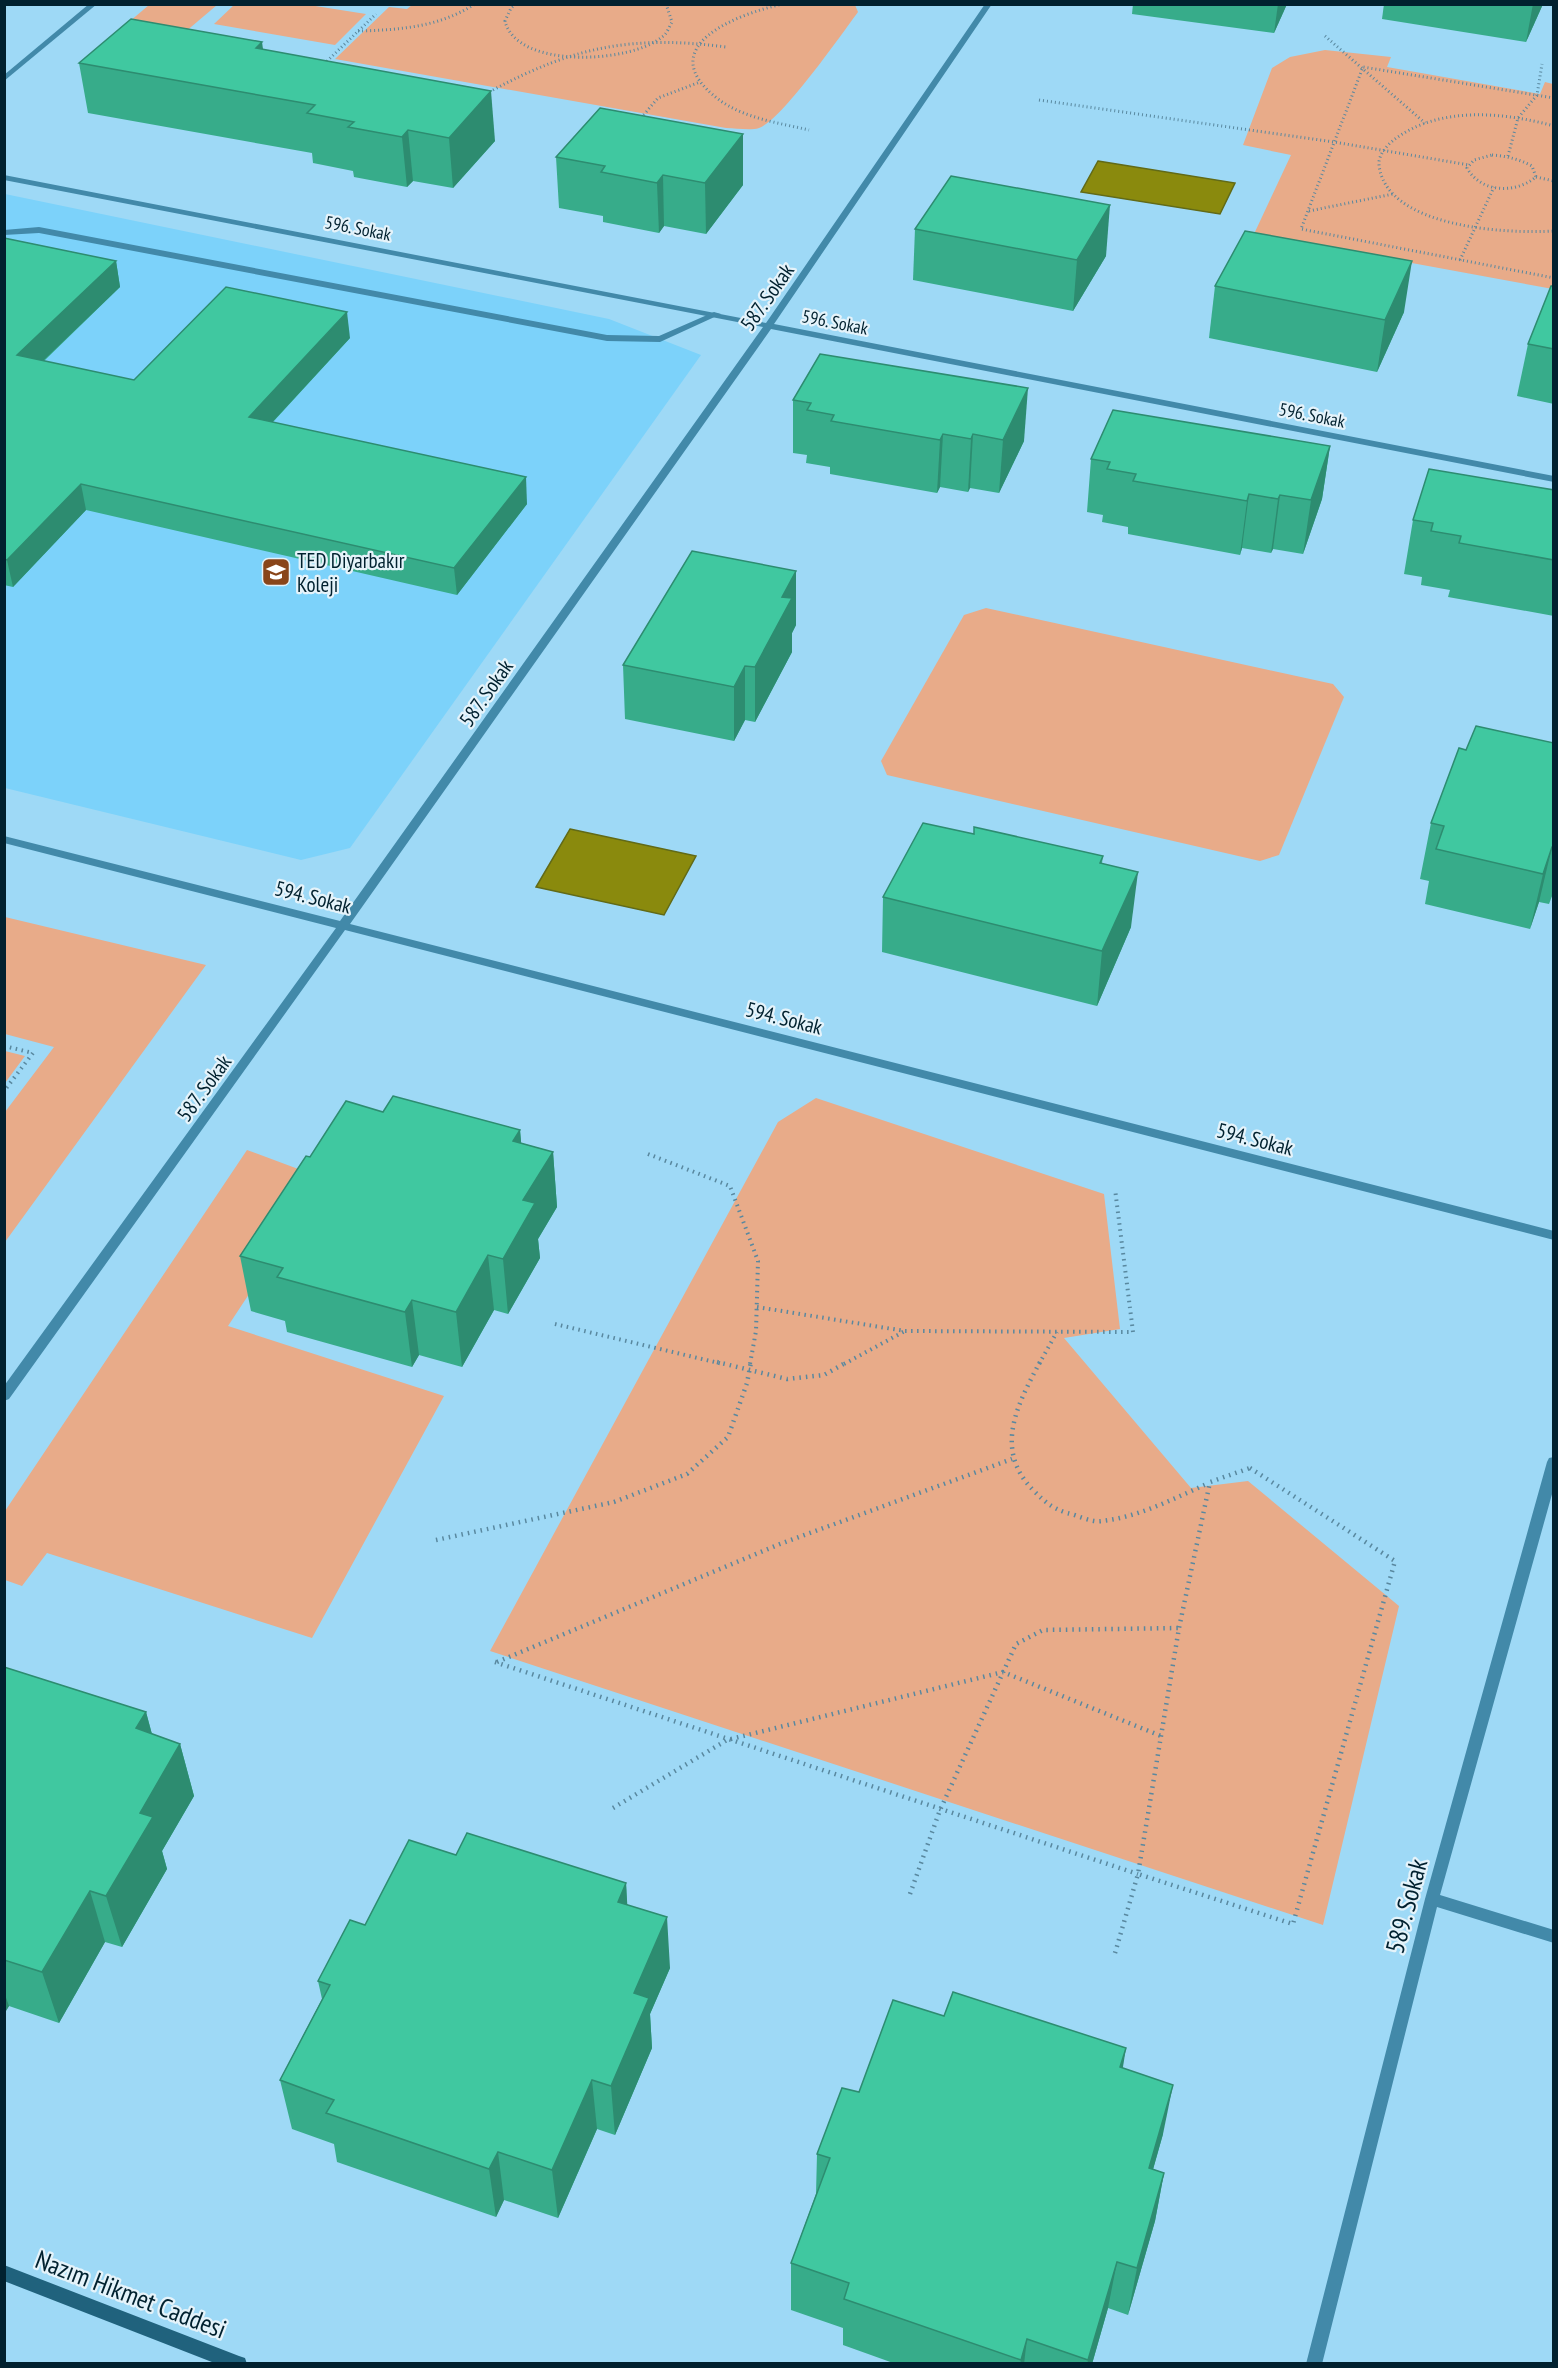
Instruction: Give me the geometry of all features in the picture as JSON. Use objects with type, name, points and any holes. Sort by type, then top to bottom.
[{"type":"main road","name":"Nazım Hikmet Caddesi","points":[[4,2273],[239,2364]]},
{"type":"street","points":[[4,79],[94,4]]},
{"type":"street","name":"587. Sokak","points":[[4,1396],[770,326],[989,4]]},
{"type":"street","name":"596. Sokak","points":[[4,177],[717,314],[1554,479]]},
{"type":"street","points":[[4,233],[39,230],[607,338],[660,339],[717,314]]},
{"type":"street","name":"594. Sokak","points":[[4,839],[344,924],[1554,1236]]},
{"type":"street","name":"589. Sokak","points":[[1314,2364],[1432,1899],[1554,1462]]},
{"type":"street","points":[[1432,1899],[1554,1937]]},
{"type":"path","points":[[358,31],[397,30],[427,25],[449,18],[475,4]]},
{"type":"path","points":[[516,4],[511,8],[505,21],[509,33],[522,45],[542,53],[597,58],[625,54],[664,36],[672,24],[672,12],[666,4]]},
{"type":"path","points":[[762,4],[765,8]]},
{"type":"path","points":[[783,4],[765,8],[722,24],[699,43],[693,52],[692,66],[700,82],[718,98],[738,110],[809,130]]},
{"type":"path","points":[[320,67],[376,15]]},
{"type":"path","points":[[1325,36],[1425,123]]},
{"type":"path","points":[[493,90],[561,56],[590,49],[657,41],[726,47]]},
{"type":"path","points":[[1508,156],[1518,118],[1537,95],[1542,64]]},
{"type":"path","points":[[1363,67],[1554,98]]},
{"type":"path","points":[[1363,67],[1301,229],[1554,278]]},
{"type":"path","points":[[641,117],[646,106],[657,99],[700,82]]},
{"type":"path","points":[[1039,100],[1334,142],[1469,165],[1482,157],[1508,156],[1532,166],[1536,177]]},
{"type":"path","points":[[1554,126],[1518,118],[1485,115],[1453,117],[1425,123],[1399,135],[1383,150],[1379,165],[1382,179],[1393,194],[1414,208],[1442,221],[1474,229],[1508,233],[1554,231]]},
{"type":"path","points":[[1469,165],[1469,174],[1474,179],[1494,186],[1524,186],[1536,177],[1554,181]]},
{"type":"path","points":[[1460,260],[1494,186]]},
{"type":"path","points":[[1308,212],[1393,194]]},
{"type":"path","points":[[4,1046],[33,1053],[4,1091]]},
{"type":"path","points":[[436,1540],[614,1502],[687,1474],[728,1437],[750,1371],[756,1331],[758,1261],[730,1186],[648,1154]]},
{"type":"path","points":[[756,1307],[905,1331],[1133,1332],[1116,1189]]},
{"type":"path","points":[[555,1324],[787,1379],[824,1375],[905,1331]]},
{"type":"path","points":[[1012,1459],[780,1544],[495,1662],[940,1810],[1293,1924],[1395,1561],[1250,1468],[1210,1482],[1147,1510],[1100,1522],[1051,1508],[1024,1481],[1012,1459],[1012,1428],[1026,1388],[1057,1332]]},
{"type":"path","points":[[1115,1953],[1138,1874],[1179,1628],[1210,1482]]},
{"type":"path","points":[[910,1894],[940,1810],[1016,1644],[1043,1630],[1179,1628]]},
{"type":"path","points":[[613,1808],[727,1740],[1004,1672],[1161,1736]]},
{"type":"shaded area","points":[[235,4],[309,5],[366,14],[335,45],[214,24]]},
{"type":"shaded area","points":[[149,5],[217,5],[139,71],[84,60]]},
{"type":"shaded area","points":[[412,5],[855,5],[858,12],[796,94],[769,122],[755,129],[726,128],[335,59],[389,7],[407,9]]},
{"type":"shaded area","points":[[1325,50],[1391,57],[1387,67],[1540,94],[1545,82],[1553,84],[1553,289],[1254,234],[1291,155],[1243,145],[1272,68],[1290,57]]},
{"type":"shaded area","points":[[1098,161],[1235,183],[1220,214],[1081,192]]},
{"type":"shaded area","name":"TED Diyarbakır Koleji","points":[[5,194],[609,319],[701,355],[350,848],[301,860],[5,788]]},
{"type":"shaded area","points":[[986,608],[1333,684],[1344,697],[1279,855],[1260,861],[887,775],[881,761],[964,615]]},
{"type":"shaded area","points":[[570,829],[696,856],[664,915],[536,887]]},
{"type":"shaded area","points":[[5,917],[206,965],[5,1242],[5,1112],[54,1047],[5,1034]]},
{"type":"shaded area","points":[[4,1051],[25,1056],[5,1083]]},
{"type":"shaded area","points":[[816,1098],[1104,1194],[1120,1329],[1064,1338],[1191,1488],[1248,1481],[1399,1606],[1323,1925],[490,1651],[778,1122]]},
{"type":"shaded area","points":[[247,1150],[325,1179],[228,1326],[444,1396],[312,1638],[47,1553],[22,1586],[5,1580],[5,1511]]},
{"type":"building","points":[[131,19],[262,42],[256,48],[491,91],[449,138],[408,130],[402,137],[348,127],[354,122],[307,113],[315,105],[79,63]]},
{"type":"building","points":[[600,108],[743,134],[705,183],[663,175],[657,183],[601,172],[605,166],[556,157]]},
{"type":"building","points":[[951,176],[1110,205],[1077,260],[915,229]]},
{"type":"building","points":[[1245,231],[1412,261],[1385,320],[1215,286]]},
{"type":"building","points":[[4,238],[116,261],[17,355],[134,380],[226,287],[347,312],[249,417],[526,477],[454,568],[81,484],[7,560],[4,559]]},
{"type":"building","points":[[1551,286],[1554,286],[1554,349],[1528,344]]},
{"type":"building","points":[[820,354],[1028,388],[1003,440],[973,434],[971,439],[943,434],[940,440],[831,421],[834,415],[807,410],[811,403],[793,400]]},
{"type":"building","points":[[1113,410],[1330,446],[1311,500],[1280,495],[1278,499],[1249,494],[1247,501],[1133,481],[1136,474],[1107,469],[1110,462],[1091,459]]},
{"type":"building","points":[[1429,469],[1554,490],[1554,560],[1459,543],[1461,536],[1431,531],[1433,523],[1413,520]]},
{"type":"building","points":[[692,551],[796,571],[782,597],[792,598],[755,667],[745,666],[734,687],[623,665]]},
{"type":"building","points":[[1476,726],[1554,743],[1554,847],[1552,847],[1543,874],[1436,849],[1444,826],[1431,823],[1459,748],[1466,750]]},
{"type":"building","points":[[923,823],[974,834],[974,827],[1103,856],[1100,863],[1138,872],[1102,951],[883,897]]},
{"type":"building","points":[[393,1096],[520,1130],[513,1141],[553,1152],[523,1200],[535,1203],[503,1259],[488,1255],[456,1312],[412,1300],[405,1312],[277,1277],[283,1268],[240,1256],[306,1156],[310,1157],[346,1101],[383,1112]]},
{"type":"building","points":[[4,1667],[146,1712],[136,1728],[180,1744],[140,1813],[153,1817],[106,1896],[90,1891],[42,1972],[4,1960]]},
{"type":"building","points":[[467,1833],[626,1883],[618,1902],[667,1917],[634,1993],[649,1998],[611,2086],[592,2080],[552,2170],[498,2152],[489,2169],[326,2113],[334,2100],[280,2080],[330,1985],[318,1981],[350,1920],[365,1925],[409,1840],[456,1855]]},
{"type":"building","points":[[953,1992],[1126,2048],[1120,2067],[1173,2085],[1149,2168],[1164,2173],[1137,2268],[1117,2262],[1088,2360],[1027,2339],[1021,2360],[844,2299],[849,2283],[791,2263],[830,2158],[817,2154],[842,2088],[859,2092],[893,2000],[944,2016]]},
{"type":"place","name":"TED Diyarbakır Koleji","points":[[276,572]]}]
